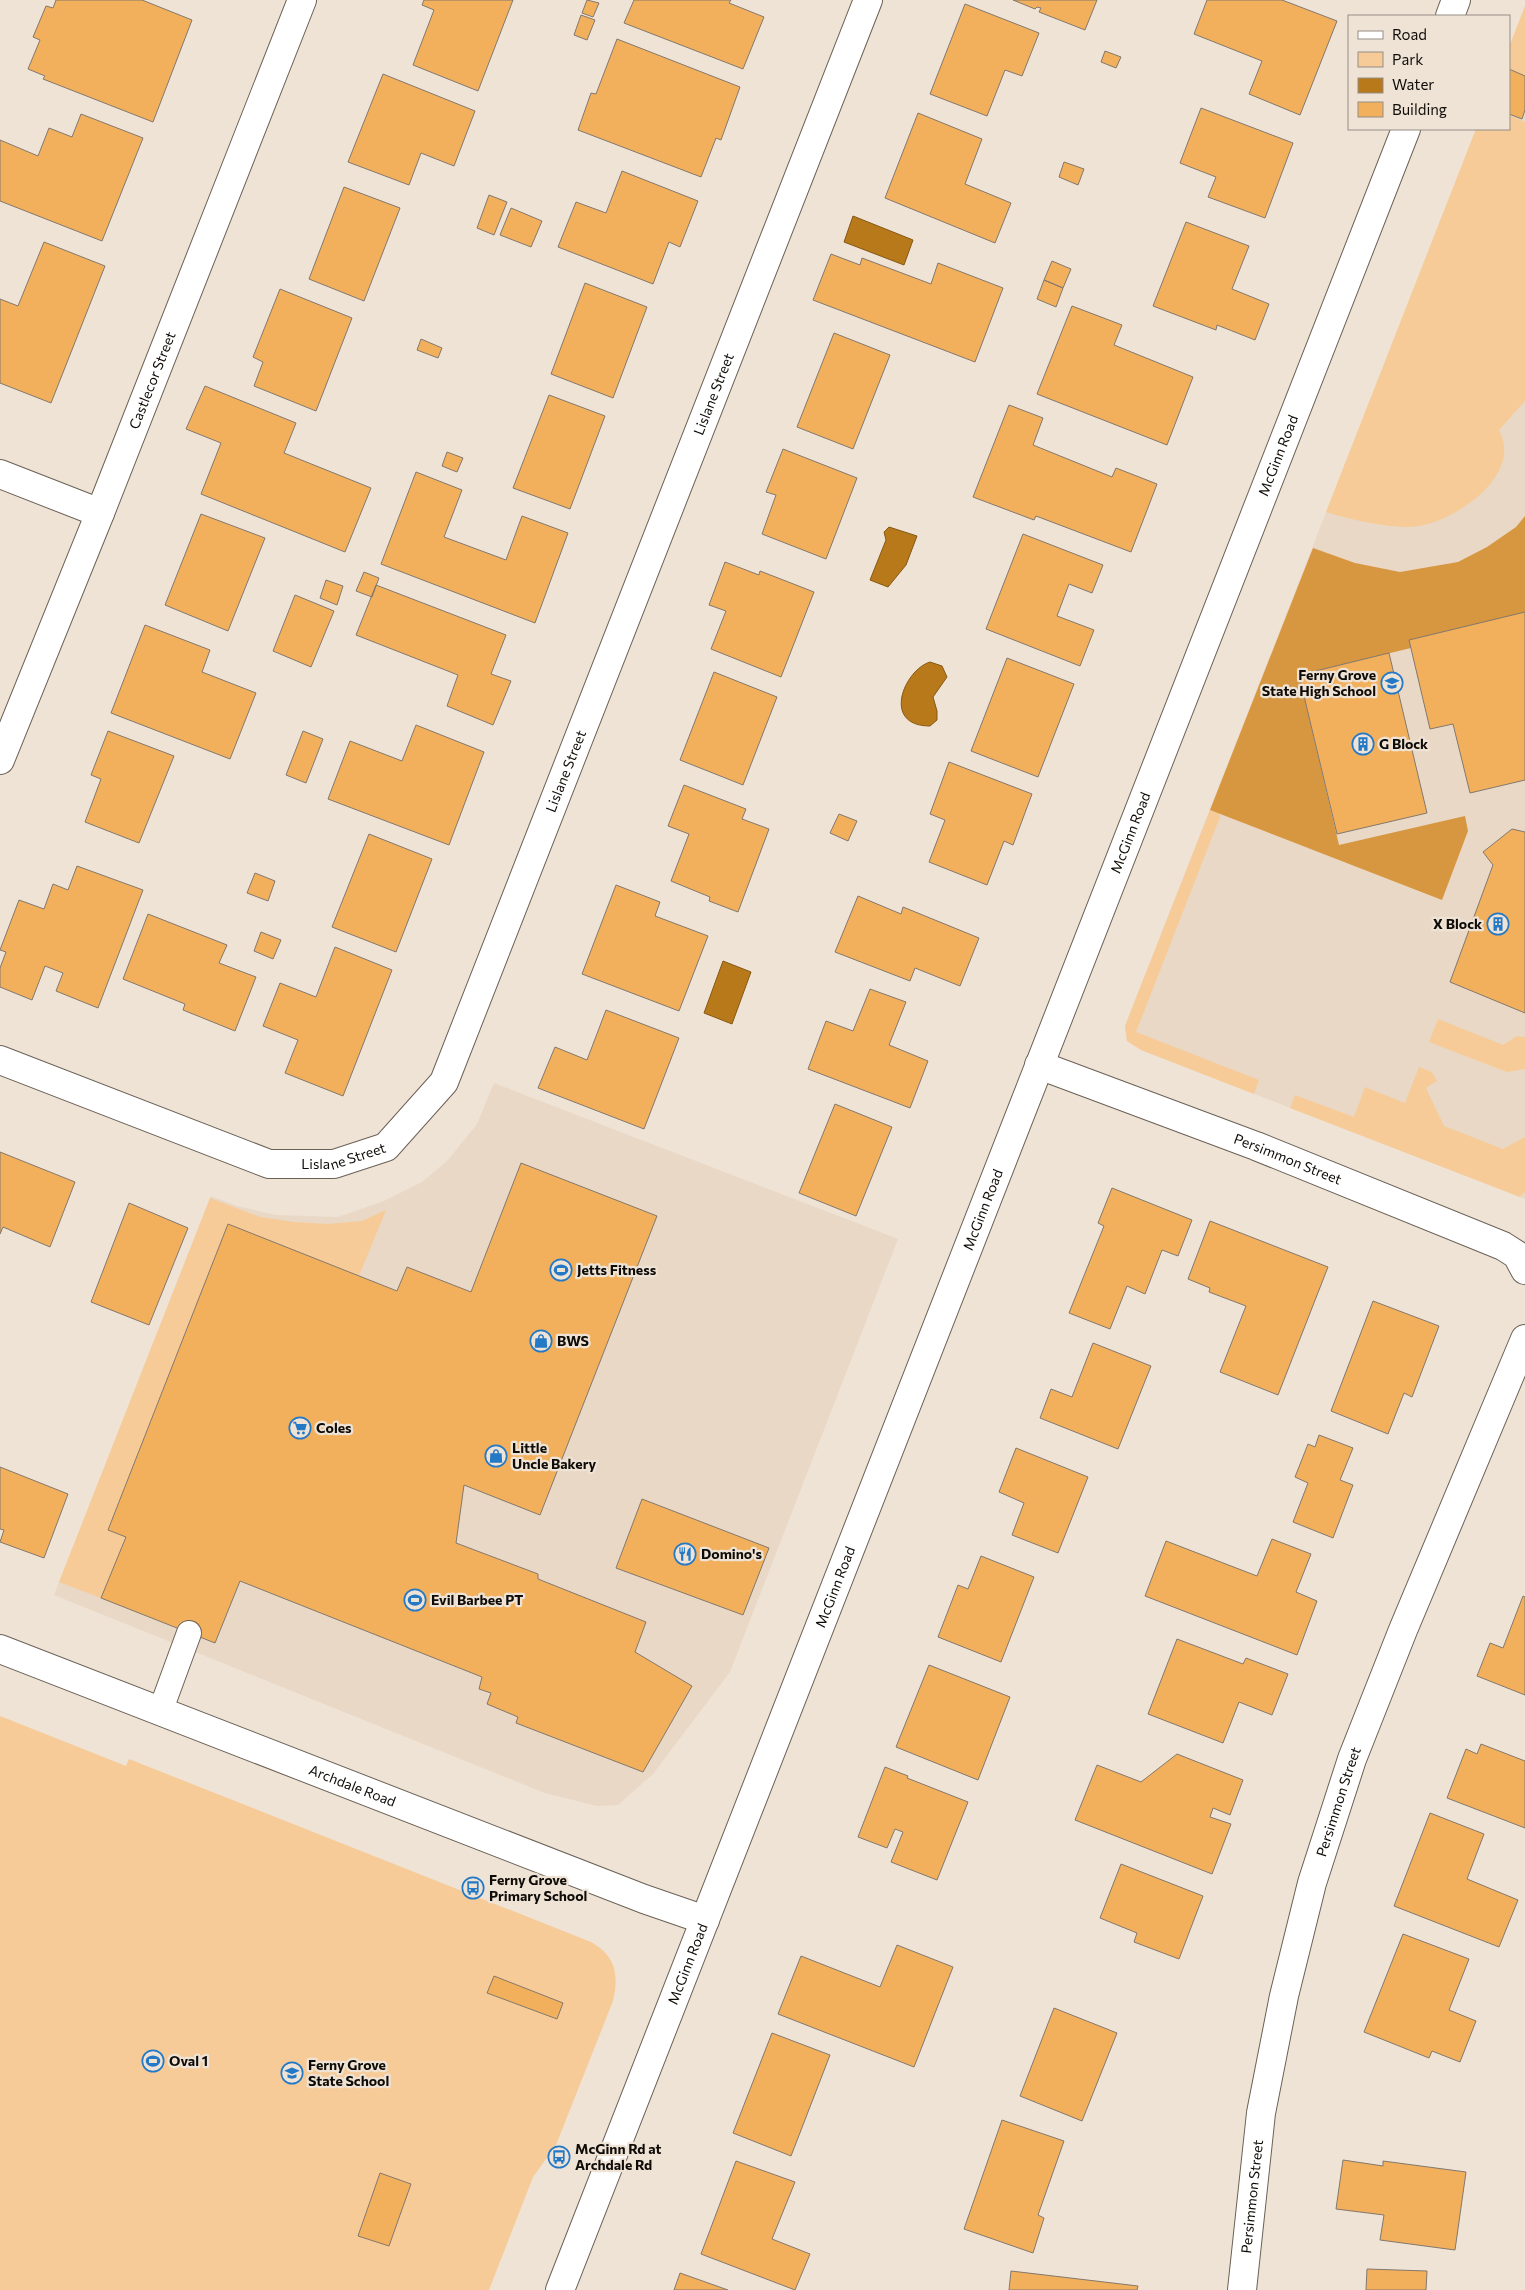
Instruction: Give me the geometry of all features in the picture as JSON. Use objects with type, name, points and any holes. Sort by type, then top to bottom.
[{"type":"street","name":"Castlecor Street","points":[[0,760],[100,513],[302,0]]},
{"type":"street","name":"Lislane Street","points":[[0,1060],[269,1164],[334,1164],[386,1147],[444,1082],[868,0]]},
{"type":"street","points":[[1450,15],[1456,0]]},
{"type":"street","name":"McGinn Road","points":[[560,2290],[1406,130]]},
{"type":"street","points":[[0,474],[100,513]]},
{"type":"street","name":"Persimmon Street","points":[[1039,1065],[1256,1146],[1503,1246],[1517,1255],[1525,1270]]},
{"type":"street","name":"Persimmon Street","points":[[1242,2290],[1261,2113],[1284,1996],[1312,1883],[1352,1759],[1396,1648],[1522,1352],[1525,1339]]},
{"type":"street","name":"Archdale Road","points":[[0,1649],[635,1896],[705,1920]]},
{"type":"lane","points":[[160,1712],[189,1633]]},
{"type":"shaded area","name":"Ferny Grove State High School","points":[[1525,6],[1525,1199],[1141,1050],[1127,1041],[1125,1026],[1476,130],[1510,130],[1510,45]]},
{"type":"shaded area","points":[[1525,516],[1525,612],[1411,648],[1299,675],[1339,845],[1465,816],[1468,831],[1442,900],[1210,810],[1313,548],[1355,563],[1400,572],[1458,562],[1487,547],[1516,527]]},
{"type":"shaded area","points":[[494,1083],[898,1239],[730,1672],[653,1774],[618,1805],[597,1806],[545,1793],[54,1595],[211,1196],[237,1206],[275,1215],[338,1217],[384,1201],[422,1182],[448,1160],[477,1124]]},
{"type":"green space","points":[[1525,6],[1525,76],[1510,69],[1510,44]]},
{"type":"green space","points":[[1510,115],[1525,122],[1525,401],[1499,430],[1504,448],[1502,465],[1493,481],[1479,496],[1444,518],[1426,524],[1410,527],[1389,526],[1326,512],[1476,130],[1510,130]]},
{"type":"green space","points":[[1210,810],[1220,814],[1220,817],[1136,1032],[1259,1080],[1254,1094],[1141,1050],[1127,1041],[1125,1026]]},
{"type":"green space","points":[[1438,1019],[1503,1045],[1517,1036],[1525,1037],[1525,1069],[1507,1072],[1429,1042]]},
{"type":"green space","points":[[1419,1067],[1432,1072],[1437,1081],[1426,1088],[1444,1126],[1503,1149],[1525,1137],[1525,1192],[1520,1197],[1290,1108],[1295,1095],[1354,1117],[1365,1087],[1405,1103]]},
{"type":"green space","points":[[210,1198],[260,1217],[294,1222],[327,1224],[362,1221],[386,1210],[359,1276],[228,1224],[108,1530],[126,1537],[101,1598],[59,1582]]},
{"type":"green space","name":"Ferny Grove State School","points":[[0,1716],[126,1766],[129,1759],[591,1942],[606,1953],[614,1967],[616,1983],[613,2001],[556,2145],[533,2177],[489,2290],[0,2290]]},
{"type":"water","points":[[853,216],[913,240],[904,265],[844,242]]},
{"type":"water","points":[[889,527],[917,536],[906,565],[888,587],[870,580],[886,540],[884,532]]},
{"type":"water","points":[[930,662],[942,666],[947,677],[933,697],[937,711],[937,720],[930,726],[915,724],[906,717],[902,708],[902,697],[912,675]]},
{"type":"water","points":[[723,961],[751,972],[732,1024],[704,1013]]},
{"type":"building","points":[[56,0],[142,0],[192,20],[153,122],[43,79],[45,76],[28,69],[40,40],[33,37],[46,6],[53,8]]},
{"type":"building","points":[[424,0],[513,0],[478,91],[413,65],[434,10],[422,5]]},
{"type":"building","points":[[587,0],[599,3],[593,17],[582,13]]},
{"type":"building","points":[[634,0],[731,0],[729,3],[764,17],[743,69],[624,23]]},
{"type":"building","points":[[1013,0],[1097,0],[1085,30],[1039,12],[1041,8],[1037,7],[1035,9]]},
{"type":"building","points":[[1207,0],[1282,0],[1337,21],[1300,115],[1249,94],[1262,61],[1194,34]]},
{"type":"building","points":[[965,4],[1039,33],[1022,76],[1005,70],[987,116],[930,94]]},
{"type":"building","points":[[581,15],[595,20],[587,40],[574,35]]},
{"type":"building","points":[[617,39],[740,87],[721,140],[716,138],[701,177],[578,130],[591,93],[596,94]]},
{"type":"building","points":[[1105,51],[1121,57],[1116,68],[1101,62]]},
{"type":"building","points":[[1510,69],[1525,76],[1525,110],[1522,119],[1510,114]]},
{"type":"building","points":[[383,74],[475,111],[454,166],[421,153],[409,185],[348,162]]},
{"type":"building","points":[[1201,108],[1293,143],[1265,218],[1208,197],[1216,177],[1180,163]]},
{"type":"building","points":[[918,113],[982,139],[965,184],[1011,203],[995,243],[885,198]]},
{"type":"building","points":[[81,114],[143,138],[102,241],[0,201],[0,140],[38,156],[49,128],[72,137]]},
{"type":"building","points":[[1064,162],[1084,169],[1078,185],[1059,177]]},
{"type":"building","points":[[622,171],[698,201],[680,247],[669,242],[653,284],[558,247],[576,202],[606,213]]},
{"type":"building","points":[[344,187],[400,208],[364,301],[309,279]]},
{"type":"building","points":[[489,195],[507,202],[494,235],[477,228]]},
{"type":"building","points":[[511,208],[542,221],[531,247],[500,235]]},
{"type":"building","points":[[1186,222],[1249,246],[1232,289],[1269,304],[1255,340],[1217,325],[1216,330],[1153,306]]},
{"type":"building","points":[[44,242],[105,266],[51,403],[0,383],[0,299],[18,306]]},
{"type":"building","points":[[831,254],[860,265],[862,258],[931,284],[938,263],[1003,288],[975,362],[813,300]]},
{"type":"building","points":[[1052,261],[1071,269],[1063,288],[1044,280]]},
{"type":"building","points":[[1044,280],[1063,288],[1056,307],[1037,299]]},
{"type":"building","points":[[585,283],[647,307],[613,398],[551,374]]},
{"type":"building","points":[[280,289],[352,318],[316,411],[254,386],[263,362],[253,357]]},
{"type":"building","points":[[1072,306],[1122,325],[1114,345],[1193,377],[1167,445],[1037,394]]},
{"type":"building","points":[[834,333],[890,355],[853,449],[797,427]]},
{"type":"building","points":[[421,339],[442,348],[438,358],[417,350]]},
{"type":"building","points":[[205,386],[296,423],[284,453],[371,488],[345,552],[201,494],[221,443],[186,429]]},
{"type":"building","points":[[549,395],[605,416],[570,509],[513,488]]},
{"type":"building","points":[[1009,405],[1043,418],[1033,445],[1112,477],[1116,468],[1157,484],[1131,552],[1036,516],[1034,520],[973,497]]},
{"type":"building","points":[[783,449],[857,478],[826,559],[762,534],[776,495],[766,492]]},
{"type":"building","points":[[447,452],[463,458],[457,472],[442,466]]},
{"type":"building","points":[[416,472],[462,490],[444,537],[506,560],[522,516],[568,533],[535,623],[381,564]]},
{"type":"building","points":[[201,514],[265,538],[228,631],[165,605]]},
{"type":"building","points":[[1023,534],[1103,565],[1092,593],[1069,584],[1057,616],[1094,630],[1080,666],[986,629]]},
{"type":"building","points":[[725,562],[759,575],[760,571],[814,592],[781,677],[711,649],[726,611],[709,605]]},
{"type":"building","points":[[364,572],[379,578],[372,597],[356,591]]},
{"type":"building","points":[[326,580],[343,586],[337,605],[320,598]]},
{"type":"building","points":[[376,585],[506,635],[491,674],[511,681],[493,725],[447,706],[458,675],[356,635]]},
{"type":"building","points":[[295,595],[334,611],[311,667],[273,651]]},
{"type":"building","name":"G Block","points":[[1525,612],[1525,780],[1470,793],[1453,724],[1430,729],[1409,640]]},
{"type":"building","points":[[145,625],[210,650],[202,672],[256,693],[230,759],[111,713]]},
{"type":"building","name":"G Block","points":[[1389,653],[1427,813],[1337,834],[1299,675]]},
{"type":"building","points":[[1007,658],[1074,684],[1038,777],[971,751]]},
{"type":"building","points":[[714,672],[777,697],[743,785],[680,760]]},
{"type":"building","points":[[416,725],[484,752],[449,845],[328,799],[350,741],[402,761]]},
{"type":"building","points":[[108,731],[174,756],[139,843],[85,822],[101,779],[91,775]]},
{"type":"building","points":[[303,731],[323,739],[306,783],[286,775]]},
{"type":"building","points":[[949,762],[1032,794],[1013,845],[1004,841],[987,885],[929,862],[945,820],[930,814]]},
{"type":"building","points":[[684,785],[746,809],[742,819],[769,829],[738,912],[709,901],[710,897],[671,881],[689,834],[668,826]]},
{"type":"building","points":[[839,814],[857,821],[848,841],[830,833]]},
{"type":"building","name":"X Block","points":[[1512,829],[1525,832],[1525,1013],[1450,982],[1493,865],[1483,852]]},
{"type":"building","points":[[369,834],[432,859],[396,952],[332,927]]},
{"type":"building","points":[[77,866],[143,890],[98,1008],[56,991],[63,973],[45,966],[32,1000],[0,987],[0,968],[6,952],[0,950],[19,900],[44,909],[53,884],[68,890]]},
{"type":"building","points":[[255,873],[275,881],[268,901],[247,893]]},
{"type":"building","points":[[616,885],[660,902],[655,916],[708,936],[679,1011],[582,974]]},
{"type":"building","points":[[858,896],[901,914],[903,907],[979,938],[960,986],[915,968],[910,981],[835,952]]},
{"type":"building","points":[[148,914],[227,945],[219,963],[256,977],[235,1031],[183,1010],[185,1004],[123,979]]},
{"type":"building","points":[[261,932],[281,940],[273,959],[254,951]]},
{"type":"building","points":[[335,947],[392,970],[343,1096],[285,1073],[298,1040],[263,1026],[280,983],[316,997]]},
{"type":"building","points":[[870,989],[906,1002],[889,1045],[928,1061],[910,1108],[808,1069],[826,1021],[853,1031]]},
{"type":"building","points":[[606,1010],[679,1038],[644,1129],[538,1088],[555,1047],[587,1060]]},
{"type":"building","points":[[835,1104],[892,1127],[856,1216],[799,1193]]},
{"type":"building","points":[[0,1152],[75,1182],[50,1247],[3,1227],[0,1234]]},
{"type":"building","points":[[521,1163],[657,1216],[540,1515],[464,1485],[456,1543],[538,1574],[538,1579],[646,1622],[635,1652],[692,1686],[643,1772],[516,1723],[518,1717],[487,1704],[491,1693],[479,1689],[482,1677],[240,1581],[215,1643],[101,1598],[126,1537],[108,1530],[228,1224],[397,1291],[407,1267],[471,1292]]},
{"type":"building","points":[[1112,1188],[1192,1220],[1178,1256],[1162,1250],[1145,1294],[1127,1286],[1110,1329],[1069,1313],[1104,1226],[1098,1223]]},
{"type":"building","points":[[129,1203],[188,1228],[149,1325],[91,1302]]},
{"type":"building","points":[[1210,1221],[1328,1267],[1278,1395],[1220,1372],[1246,1306],[1209,1292],[1210,1288],[1188,1279]]},
{"type":"building","points":[[1373,1301],[1439,1326],[1412,1397],[1404,1393],[1388,1434],[1331,1411]]},
{"type":"building","points":[[1093,1343],[1151,1366],[1118,1449],[1040,1418],[1051,1389],[1072,1397]]},
{"type":"building","points":[[1319,1435],[1353,1448],[1340,1480],[1353,1485],[1333,1538],[1293,1522],[1308,1483],[1295,1477],[1308,1444],[1315,1447]]},
{"type":"building","points":[[1016,1448],[1088,1477],[1058,1553],[1012,1535],[1024,1503],[999,1492]]},
{"type":"building","points":[[0,1467],[68,1494],[44,1558],[0,1542],[4,1530],[0,1529]]},
{"type":"building","points":[[642,1499],[769,1548],[743,1615],[616,1568]]},
{"type":"building","points":[[1272,1539],[1311,1554],[1296,1592],[1317,1601],[1297,1655],[1145,1596],[1166,1541],[1257,1576]]},
{"type":"building","points":[[981,1556],[1034,1577],[1001,1662],[938,1637],[958,1585],[968,1589]]},
{"type":"building","points":[[1523,1596],[1525,1597],[1525,1695],[1477,1676],[1490,1643],[1503,1648]]},
{"type":"building","points":[[1177,1639],[1243,1664],[1246,1658],[1288,1674],[1272,1715],[1239,1702],[1223,1743],[1148,1714]]},
{"type":"building","points":[[929,1665],[1010,1697],[978,1780],[896,1747]]},
{"type":"building","points":[[1481,1744],[1525,1761],[1525,1828],[1447,1798],[1466,1749],[1477,1754]]},
{"type":"building","points":[[1177,1754],[1243,1780],[1230,1815],[1213,1808],[1210,1817],[1231,1824],[1212,1874],[1075,1820],[1097,1765],[1141,1782]]},
{"type":"building","points":[[885,1767],[908,1776],[907,1778],[968,1802],[937,1880],[891,1862],[903,1832],[895,1829],[887,1848],[858,1837]]},
{"type":"building","points":[[1430,1813],[1484,1834],[1467,1879],[1518,1900],[1499,1947],[1394,1906]]},
{"type":"building","points":[[1121,1864],[1203,1896],[1179,1959],[1134,1942],[1137,1933],[1100,1918]]},
{"type":"building","points":[[1403,1934],[1469,1959],[1449,2010],[1476,2021],[1460,2062],[1432,2051],[1429,2058],[1364,2032]]},
{"type":"building","points":[[897,1945],[953,1967],[914,2067],[778,2014],[801,1956],[880,1987]]},
{"type":"building","points":[[494,1976],[563,2003],[557,2019],[487,1993]]},
{"type":"building","points":[[1054,2008],[1117,2033],[1082,2121],[1020,2096]]},
{"type":"building","points":[[772,2033],[830,2055],[791,2156],[733,2133]]},
{"type":"building","points":[[1002,2120],[1064,2141],[1038,2215],[1044,2218],[1033,2253],[964,2229]]},
{"type":"building","points":[[1343,2160],[1383,2166],[1383,2161],[1466,2172],[1455,2250],[1380,2240],[1384,2215],[1336,2209]]},
{"type":"building","points":[[736,2161],[795,2182],[772,2239],[810,2254],[795,2290],[701,2254]]},
{"type":"building","points":[[380,2173],[411,2184],[389,2246],[358,2236]]},
{"type":"building","points":[[1367,2269],[1427,2271],[1426,2290],[1366,2290]]},
{"type":"building","points":[[1011,2271],[1138,2286],[1137,2290],[1009,2290]]},
{"type":"building","points":[[680,2273],[728,2290],[674,2290]]},
{"type":"place","name":"Ferny Grove State High School","points":[[1392,683]]},
{"type":"place","name":"G Block","points":[[1363,744]]},
{"type":"place","name":"X Block","points":[[1498,924]]},
{"type":"place","name":"Jetts Fitness","points":[[561,1270]]},
{"type":"place","name":"BWS","points":[[541,1341]]},
{"type":"place","name":"Coles","points":[[300,1428]]},
{"type":"place","name":"Little Uncle Bakery","points":[[496,1456]]},
{"type":"place","name":"Domino's","points":[[685,1554]]},
{"type":"place","name":"Evil Barbee PT","points":[[415,1600]]},
{"type":"place","name":"Ferny Grove Primary School","points":[[473,1888]]},
{"type":"place","name":"Oval 1","points":[[153,2061]]},
{"type":"place","name":"Ferny Grove State School","points":[[292,2073]]},
{"type":"place","name":"McGinn Rd at Archdale Rd","points":[[559,2157]]}]
